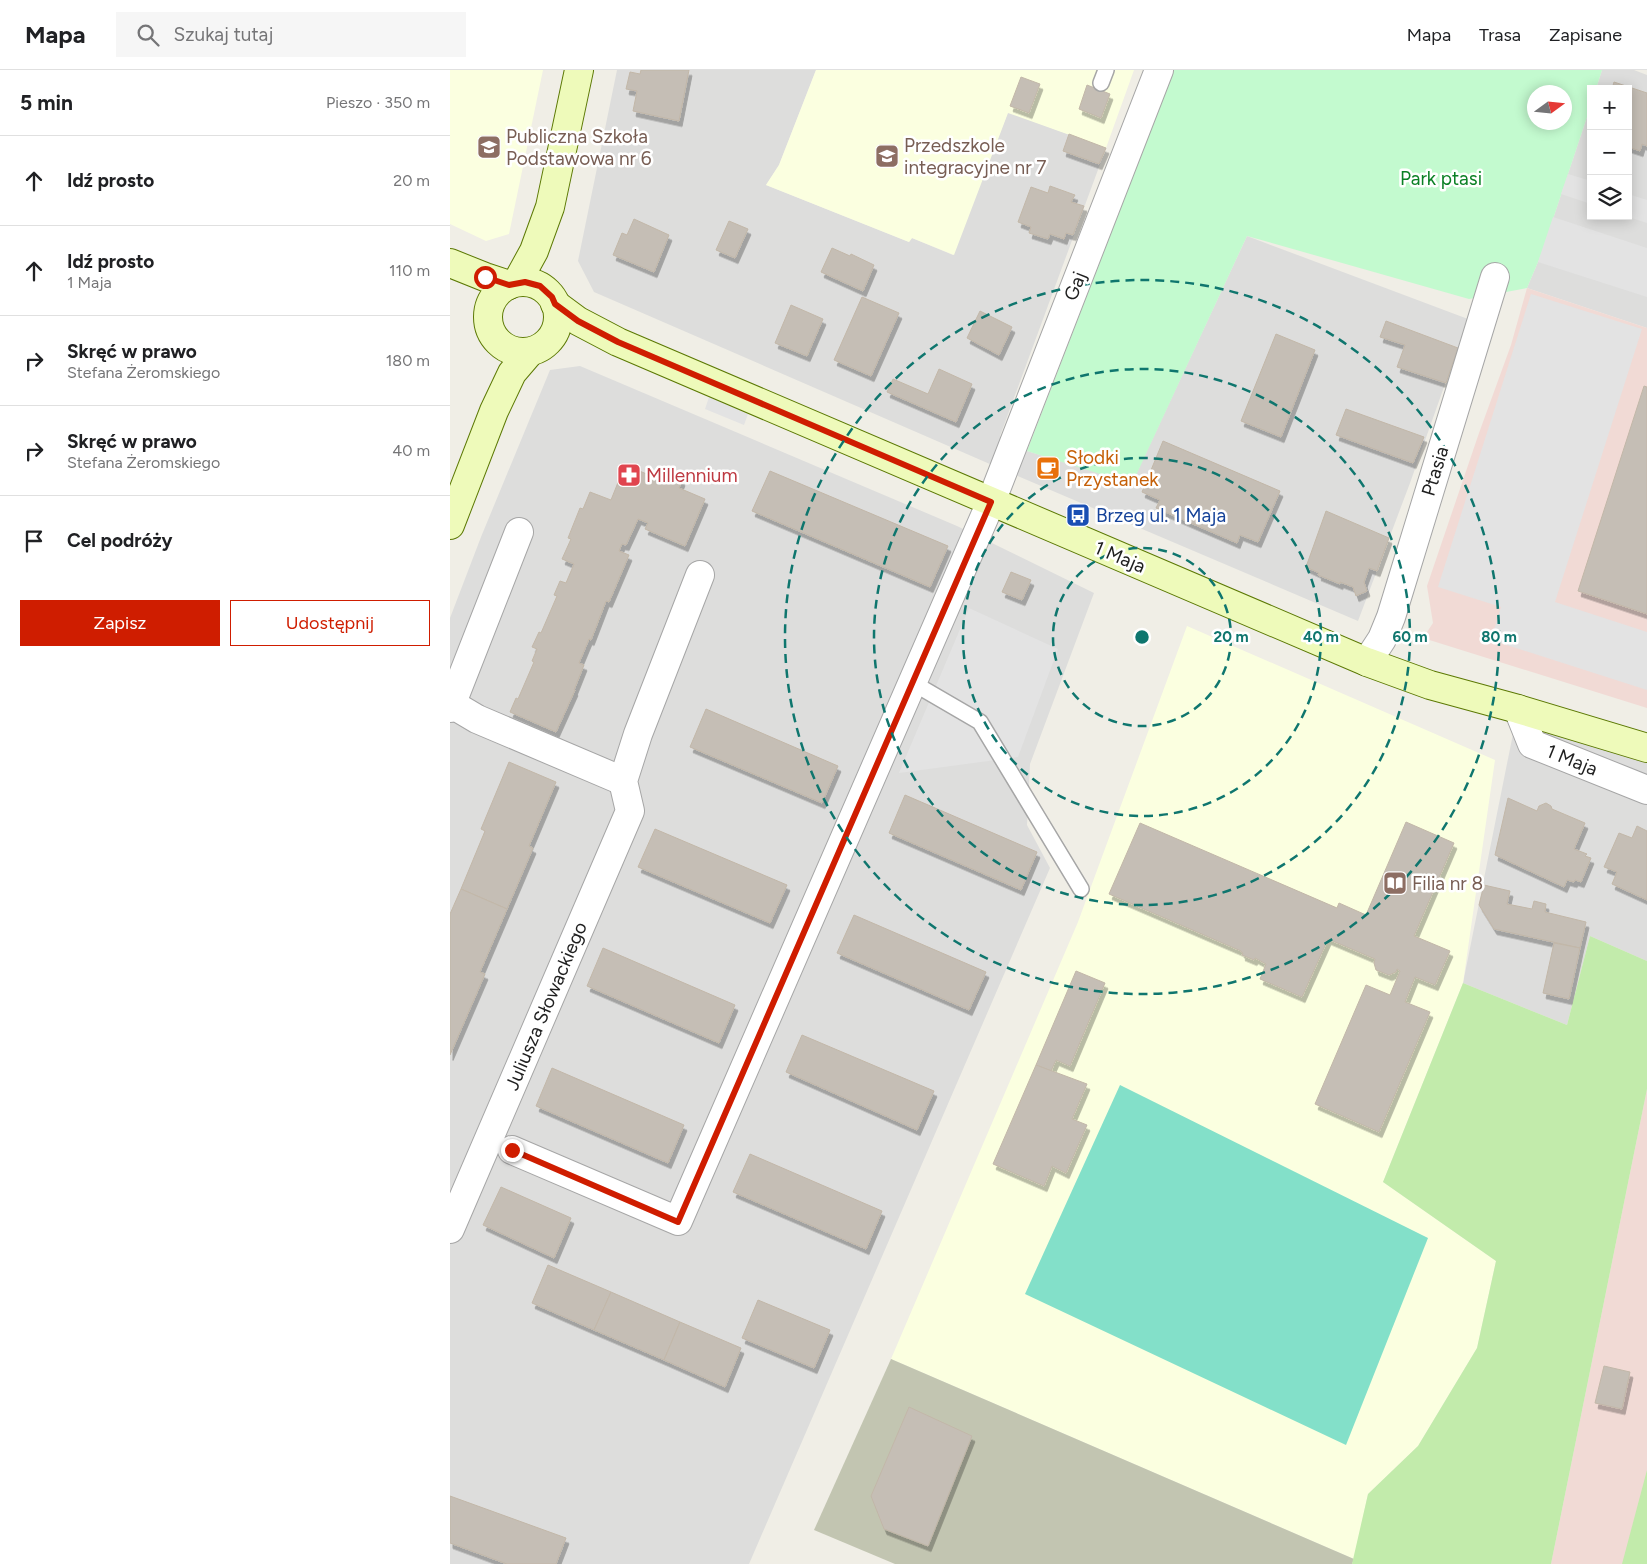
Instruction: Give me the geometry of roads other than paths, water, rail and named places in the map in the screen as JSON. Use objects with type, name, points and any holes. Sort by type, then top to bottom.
[{"type":"street","points":[[539,348],[520,353],[510,351],[498,343],[493,337],[488,323],[489,308],[496,294],[513,284],[534,251],[550,207],[579,70]]},
{"type":"street","name":"Gaj","points":[[512,1150],[678,1222],[991,502],[1159,70]]},
{"type":"street","points":[[450,525],[494,411],[512,373],[553,336],[557,326],[558,311],[551,297],[550,207]]},
{"type":"street","points":[[450,263],[485,277],[513,284],[532,283],[551,297]]},
{"type":"street","points":[[450,267],[475,286],[489,308]]},
{"type":"street","name":"Ptasia","points":[[1368,662],[1382,639],[1391,617],[1495,277]]},
{"type":"street","name":"1 Maja","points":[[551,297],[578,321],[618,342],[1368,662],[1430,685],[1647,748]]},
{"type":"street","name":"1 Maja","points":[[539,348],[566,336],[618,342]]},
{"type":"street","points":[[494,411],[499,369],[498,343]]},
{"type":"street","points":[[519,532],[450,705],[477,719],[623,781],[638,734],[700,575]]},
{"type":"street","name":"1 Maja","points":[[1518,709],[1532,744],[1647,790]]},
{"type":"street","name":"Juliusza Słowackiego","points":[[450,1229],[630,811],[623,781]]},
{"type":"lane","points":[[913,683],[980,722],[1081,889]]},
{"type":"place","name":"Publiczna Szkoła Podstawowa nr 6","points":[[489,147]]},
{"type":"place","name":"Przedszkole integracyjne nr 7","points":[[887,156]]},
{"type":"place","name":"Słodki Przystanek","points":[[1048,468]]},
{"type":"place","name":"Millennium","points":[[629,475]]},
{"type":"place","name":"Brzeg ul. 1 Maja","points":[[1078,515]]},
{"type":"place","name":"Filia nr 8","points":[[1395,883]]},
{"type":"park label","name":"Park ptasi","points":[[1441,178]]}]
